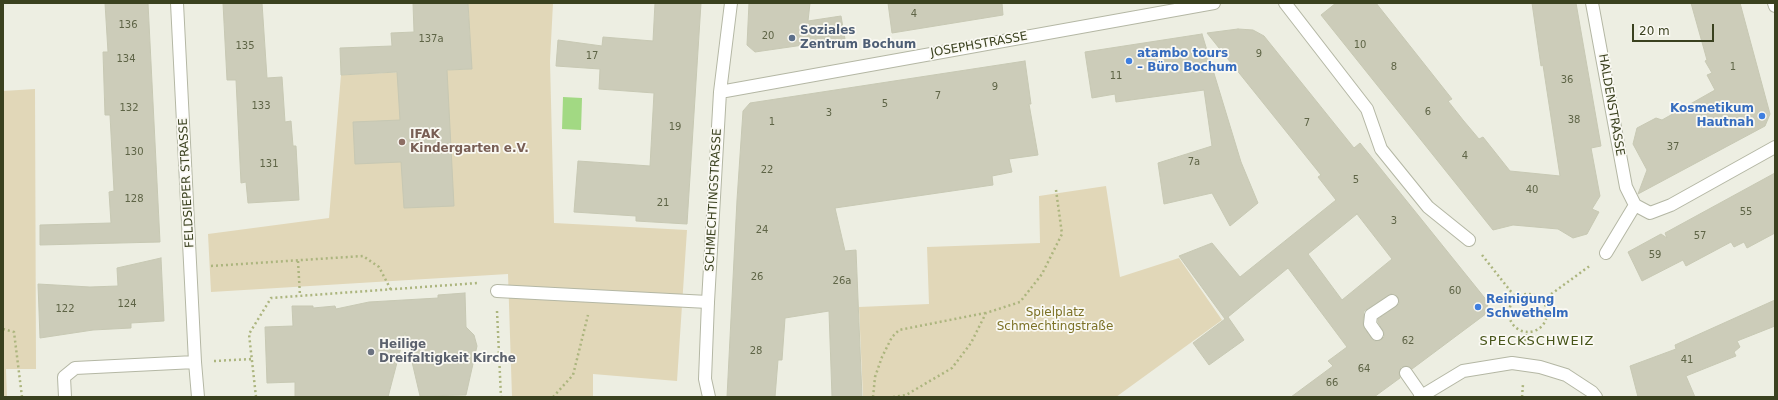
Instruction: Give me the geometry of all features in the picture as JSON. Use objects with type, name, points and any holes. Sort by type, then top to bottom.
[{"type":"street","name":"FELDSIEPER STRASSE","points":[[178,3],[195,362],[198,397]]},
{"type":"street","name":"SCHMECHTINGSTRASSE","points":[[709,397],[705,379],[708,302],[720,92],[731,3]]},
{"type":"street","name":"JOSEPHSTRASSE","points":[[720,92],[1214,3]]},
{"type":"street","points":[[1285,3],[1368,109],[1381,149],[1428,207],[1469,240]]},
{"type":"street","name":"HALDENSTRASSE","points":[[1592,3],[1626,187],[1635,205]]},
{"type":"street","points":[[1606,253],[1635,205],[1650,213],[1672,205],[1775,147]]},
{"type":"street","points":[[497,291],[708,302]]},
{"type":"street","points":[[1377,334],[1370,324],[1371,315],[1392,301]]},
{"type":"street","points":[[65,397],[64,377],[75,368],[195,362]]},
{"type":"street","points":[[1406,373],[1421,396],[1463,371],[1512,363],[1540,366],[1566,375],[1592,392],[1596,397]]},
{"type":"path","points":[[872,397],[875,377],[882,357],[892,336],[899,330],[986,313],[1020,302],[1042,274],[1062,234],[1056,190]]},
{"type":"path","points":[[1469,240],[1516,298]]},
{"type":"path","points":[[1543,300],[1606,253]]},
{"type":"path","points":[[191,268],[363,256],[378,267],[391,290]]},
{"type":"path","points":[[298,261],[300,296]]},
{"type":"path","points":[[256,397],[249,334],[271,298],[478,283]]},
{"type":"path","points":[[497,291],[501,397]]},
{"type":"path","points":[[1525,293],[1535,294],[1543,300],[1548,310],[1547,320],[1540,328],[1531,333],[1521,331],[1513,325],[1508,316],[1510,306],[1516,298],[1525,293]]},
{"type":"path","points":[[553,397],[574,375],[593,296]]},
{"type":"path","points":[[893,397],[906,394],[952,368],[971,343],[986,313]]},
{"type":"path","points":[[3,329],[14,332],[22,397]]},
{"type":"path","points":[[195,362],[252,359]]},
{"type":"green space","points":[[468,3],[553,3],[550,61],[554,223],[687,230],[677,381],[593,374],[593,397],[512,397],[508,274],[211,292],[208,234],[329,218],[341,75],[471,69]]},
{"type":"green space","points":[[35,89],[36,369],[6,369],[7,397],[3,397],[3,91]]},
{"type":"green space","name":"Spielplatz Schmechtingstraße","points":[[1106,186],[1120,277],[1179,258],[1222,320],[1116,397],[863,397],[859,307],[929,304],[927,247],[1040,243],[1039,196]]},
{"type":"shaded area","points":[[563,97],[582,98],[581,130],[562,129]]},
{"type":"building","points":[[105,3],[148,3],[160,242],[40,245],[40,225],[111,223],[109,192],[114,191],[110,115],[105,115],[103,52],[108,52]]},
{"type":"building","points":[[223,3],[262,3],[267,78],[282,77],[285,122],[291,121],[293,146],[296,146],[299,200],[248,203],[246,182],[241,183],[236,80],[227,80]]},
{"type":"building","points":[[413,3],[468,3],[472,69],[447,70],[454,206],[404,208],[401,162],[355,164],[353,122],[400,120],[397,72],[341,75],[340,48],[392,46],[391,33],[414,32]]},
{"type":"building","points":[[655,3],[701,3],[687,224],[636,221],[636,216],[574,212],[578,161],[650,166],[654,93],[599,89],[600,69],[556,66],[558,40],[602,46],[603,37],[653,41]]},
{"type":"building","points":[[749,3],[810,3],[808,21],[841,16],[845,39],[755,52],[747,45]]},
{"type":"building","points":[[888,3],[1002,3],[1003,15],[892,33]]},
{"type":"building","points":[[1336,3],[1376,3],[1452,99],[1448,101],[1463,120],[1479,139],[1483,137],[1510,171],[1560,176],[1532,3],[1576,3],[1601,146],[1591,148],[1600,196],[1592,209],[1599,212],[1587,234],[1573,238],[1558,229],[1513,225],[1493,230],[1321,15]]},
{"type":"building","points":[[1691,3],[1740,3],[1770,114],[1765,126],[1638,194],[1647,170],[1633,144],[1637,128],[1656,118],[1662,120],[1715,90],[1707,75],[1712,73],[1705,61],[1707,60]]},
{"type":"building","points":[[1238,29],[1253,30],[1264,36],[1354,148],[1360,143],[1488,302],[1487,313],[1412,369],[1406,366],[1401,367],[1399,373],[1400,378],[1374,397],[1291,397],[1333,366],[1328,361],[1347,347],[1288,268],[1228,317],[1244,340],[1209,365],[1193,343],[1225,319],[1179,256],[1212,243],[1240,277],[1336,200],[1318,177],[1321,175],[1207,33]],"holes":[[[1357,214],[1392,259],[1342,300],[1308,254]],[[1391,294],[1398,297],[1399,304],[1378,319],[1384,333],[1384,337],[1381,340],[1374,341],[1364,328],[1364,311]]]},
{"type":"building","points":[[1202,34],[1241,162],[1258,203],[1230,226],[1212,193],[1164,204],[1158,163],[1212,146],[1204,90],[1116,102],[1115,94],[1092,98],[1085,52]]},
{"type":"building","points":[[1025,61],[1031,104],[1029,104],[1038,155],[1009,159],[1012,172],[992,176],[993,185],[835,208],[845,251],[856,250],[862,397],[832,397],[829,311],[785,318],[782,360],[778,360],[775,397],[727,397],[743,111],[750,103]]},
{"type":"building","points":[[1775,173],[1775,233],[1747,248],[1744,242],[1734,247],[1731,242],[1686,266],[1683,260],[1642,281],[1628,252],[1661,234],[1667,238],[1665,233]]},
{"type":"building","points":[[161,258],[164,321],[131,323],[131,328],[93,330],[40,338],[38,284],[90,287],[118,286],[117,268]]},
{"type":"building","name":"Heilige Dreifaltigkeit Kirche","points":[[465,293],[466,327],[474,335],[477,346],[466,395],[420,396],[405,332],[388,397],[295,397],[295,382],[267,383],[265,327],[293,326],[292,306],[313,306],[313,308],[335,306],[336,309],[369,302],[438,298],[438,295]]},
{"type":"building","points":[[1775,300],[1775,326],[1737,341],[1740,347],[1734,352],[1736,356],[1686,376],[1695,397],[1638,397],[1630,366],[1676,349],[1675,345]]},
{"type":"place","name":"Soziales Zentrum Bochum","points":[[792,38]]},
{"type":"place","name":"atambo tours – Büro Bochum","points":[[1129,61]]},
{"type":"place","name":"Kosmetikum Hautnah","points":[[1762,116]]},
{"type":"place","name":"IFAK Kindergarten e.V.","points":[[402,142]]},
{"type":"place","name":"Reinigung Schwethelm","points":[[1478,307]]},
{"type":"place","name":"Heilige Dreifaltigkeit Kirche","points":[[371,352]]},
{"type":"district","name":"SPECKSCHWEIZ","points":[[1537,342]]}]
